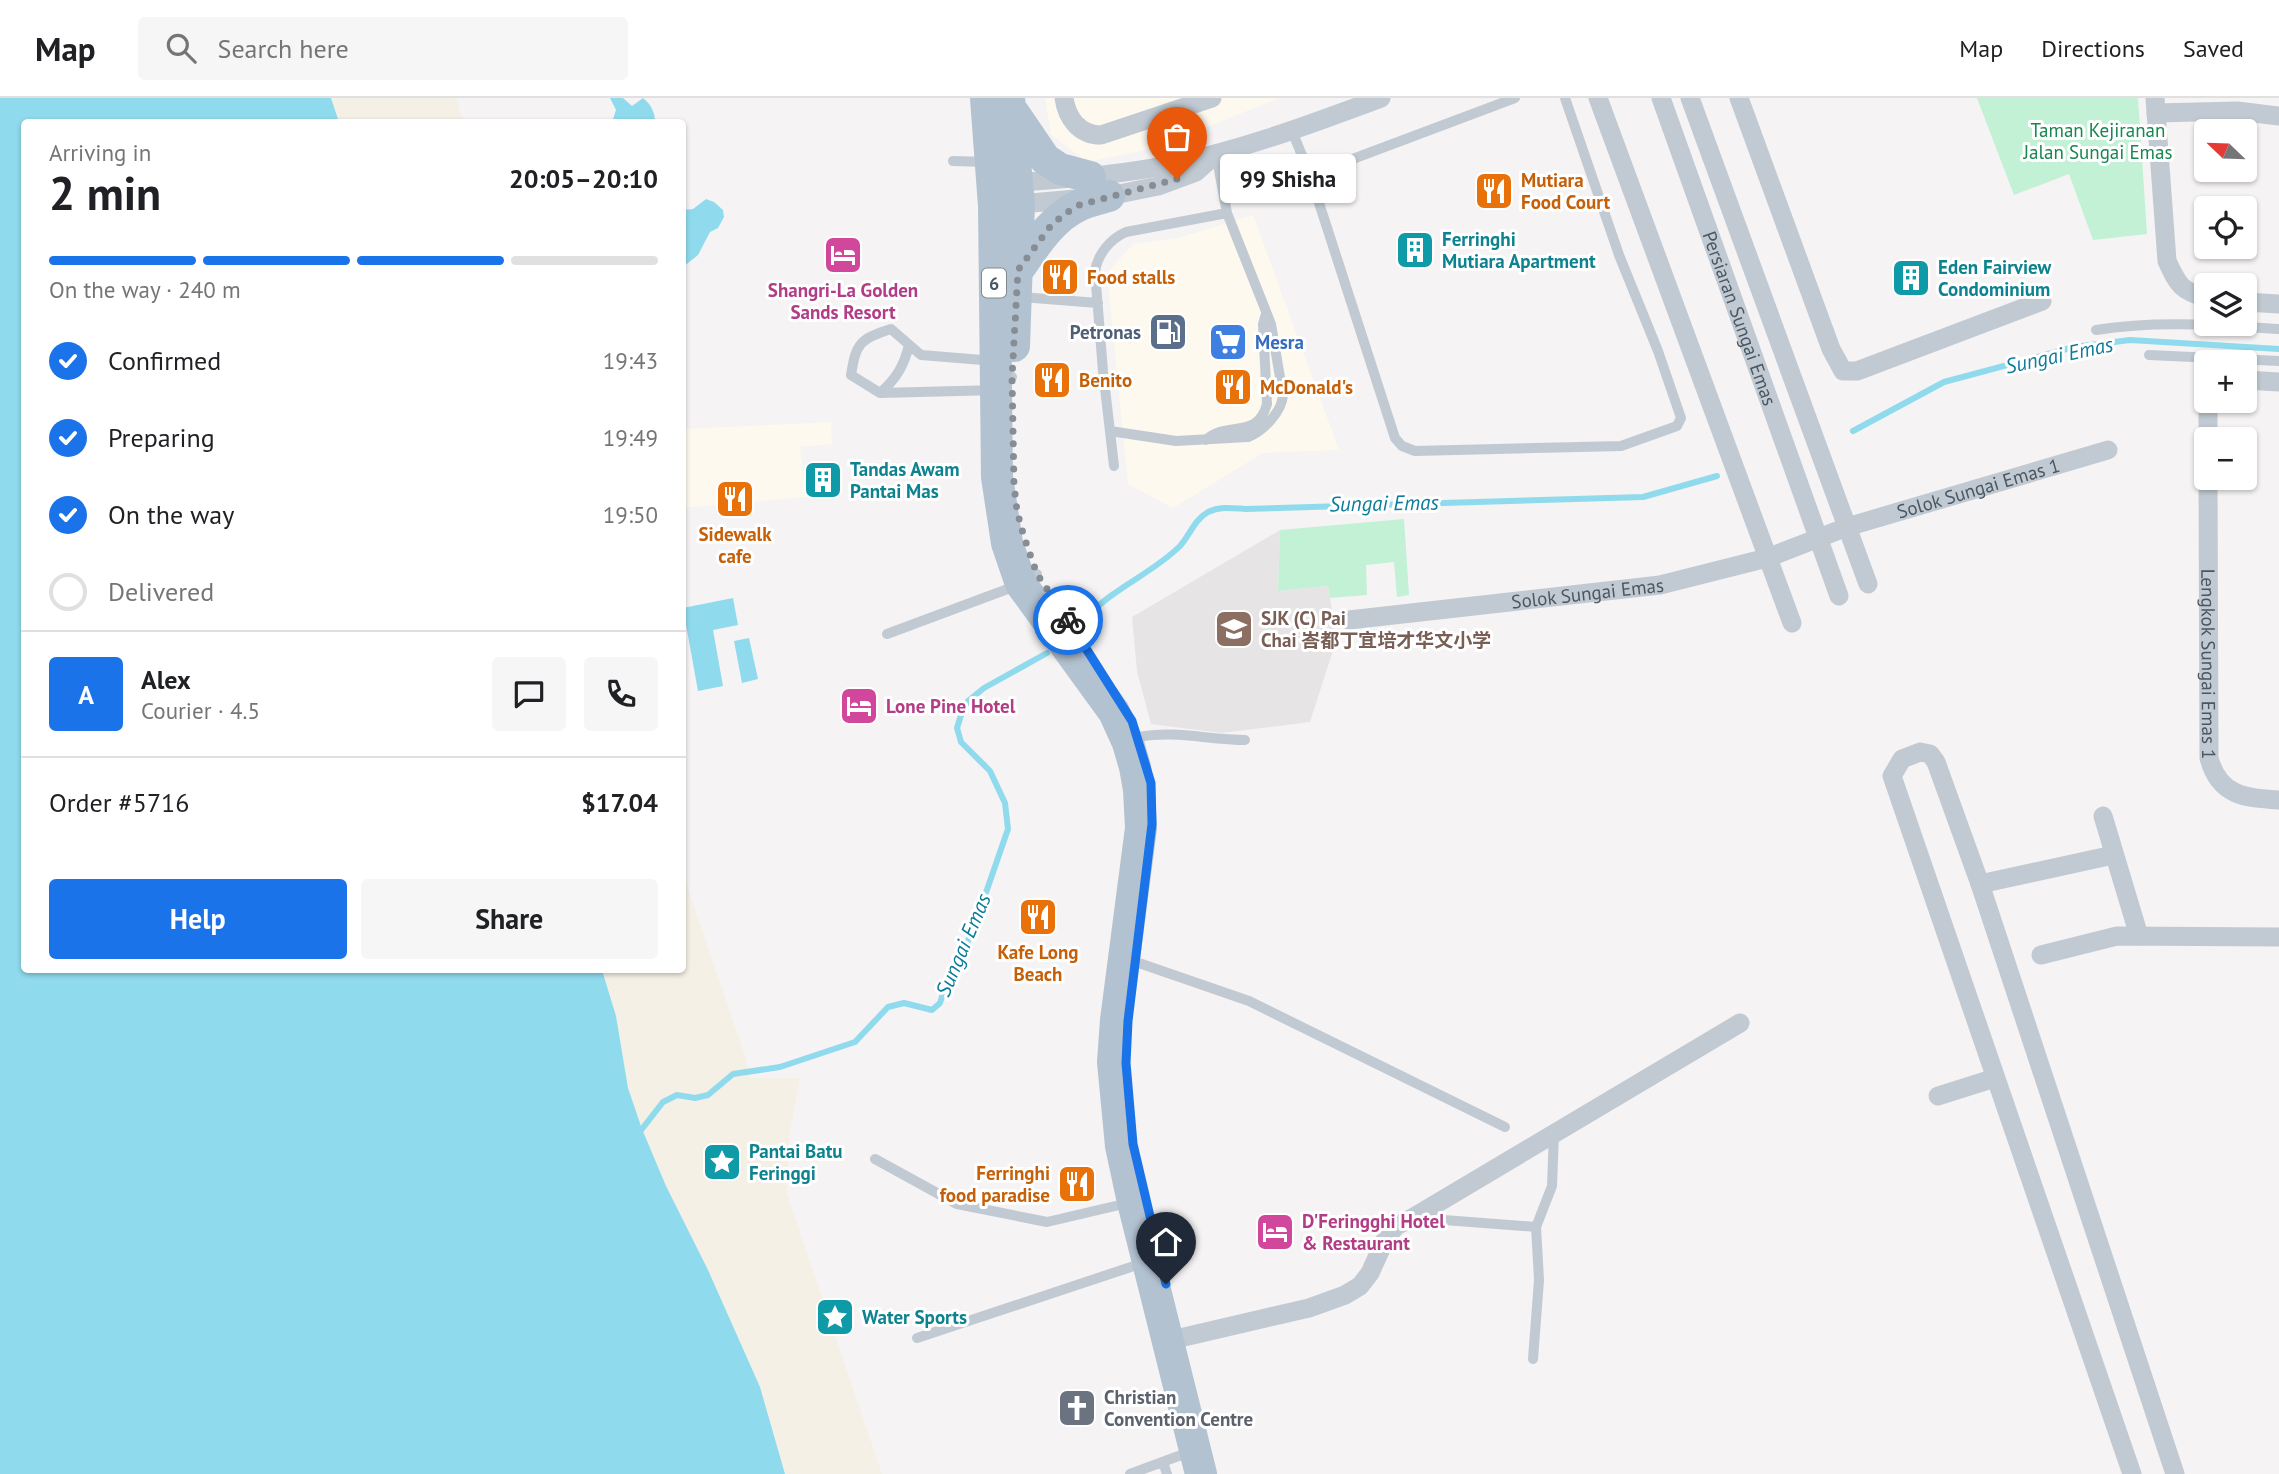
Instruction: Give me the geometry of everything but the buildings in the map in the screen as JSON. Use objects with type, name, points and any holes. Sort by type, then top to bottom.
[{"type":"main road","points":[[1003,102],[1045,159],[1060,169],[1100,186],[1063,215],[1043,236],[1017,284]]},
{"type":"main road","name":"6","points":[[1003,102],[1001,376],[997,477],[1007,543],[1029,579],[1122,705],[1151,783],[1152,824],[1131,960],[1126,1063],[1139,1200],[1204,1461]]},
{"type":"main road","name":"6","points":[[1001,376],[1017,284],[1003,188]]},
{"type":"street","points":[[1064,98],[1073,123],[1091,135],[1101,135],[1212,98]]},
{"type":"street","points":[[1003,188],[1100,186],[1154,168],[1216,154],[1292,131],[1346,104],[1381,98]]},
{"type":"street","points":[[1598,98],[1792,624]]},
{"type":"street","name":"Persiaran Sungai Emas","points":[[1661,98],[1839,596]]},
{"type":"street","name":"Persiaran Sungai Emas","points":[[1690,98],[1868,584]]},
{"type":"street","points":[[1739,98],[1835,360],[1843,371],[1857,371],[2042,301]]},
{"type":"street","points":[[2194,295],[2188,293],[2176,282],[2167,261],[2156,105],[2279,116]]},
{"type":"street","points":[[2257,303],[2279,304]]},
{"type":"street","points":[[2257,381],[2279,382]]},
{"type":"street","name":"Solok Sungai Emas 1","points":[[1818,538],[1847,527],[2108,450]]},
{"type":"street","name":"Lengkok Sungai Emas 1","points":[[2208,490],[2209,758],[2211,766],[2224,784],[2237,796],[2279,800]]},
{"type":"street","name":"Solok Sungai Emas","points":[[1349,620],[1660,585],[1767,558],[1818,538]]},
{"type":"street","points":[[2132,1474],[1892,776],[1902,759],[1920,752],[1930,754],[1936,762],[1980,884],[2175,1474]]},
{"type":"street","points":[[2103,816],[2139,936]]},
{"type":"street","points":[[1980,884],[2113,855]]},
{"type":"street","points":[[2041,955],[2117,936],[2279,937]]},
{"type":"street","points":[[1173,1339],[1309,1308],[1345,1295],[1360,1286],[1370,1273],[1385,1240],[1396,1226],[1740,1023]]},
{"type":"street","points":[[1938,1096],[1995,1078]]},
{"type":"lane","points":[[1310,175],[1515,98]]},
{"type":"lane","points":[[1292,131],[1310,175],[1395,438],[1402,446],[1415,451],[1621,446],[1677,426],[1681,418],[1658,351],[1619,255],[1565,98]]},
{"type":"lane","points":[[1110,431],[1176,441],[1248,438],[1256,434],[1282,405],[1283,395],[1271,324],[1227,212],[1216,154]]},
{"type":"lane","points":[[953,161],[1003,188]]},
{"type":"lane","points":[[1114,466],[1096,264],[1119,235],[1227,212]]},
{"type":"lane","points":[[1017,284],[1098,303]]},
{"type":"lane","points":[[1206,440],[1214,432],[1248,428],[1265,411],[1267,404],[1263,324],[1266,314]]},
{"type":"lane","points":[[2096,330],[2132,324],[2176,323],[2279,329]]},
{"type":"lane","points":[[891,329],[921,355],[1001,376],[880,393],[851,375],[855,350],[870,335],[891,329]]},
{"type":"lane","points":[[880,393],[893,382],[905,362],[909,345]]},
{"type":"lane","points":[[2149,355],[2279,361]]},
{"type":"lane","points":[[887,634],[1029,579]]},
{"type":"lane","points":[[1133,740],[1158,733],[1245,740]]},
{"type":"lane","points":[[1131,960],[1249,1001],[1504,1127]]},
{"type":"lane","points":[[1533,1359],[1539,1280],[1536,1227],[1552,1186],[1555,1131]]},
{"type":"lane","points":[[875,1159],[957,1204],[1047,1222],[1139,1200]]},
{"type":"lane","points":[[1414,1217],[1536,1227]]},
{"type":"lane","points":[[917,1338],[1154,1259]]},
{"type":"lane","points":[[1130,1474],[1163,1462],[1204,1461]]},
{"type":"lane","points":[[1163,1462],[1167,1474]]},
{"type":"shaded area","points":[[1045,98],[1279,98],[1156,148],[1088,162],[1051,135]]},
{"type":"shaded area","points":[[1253,215],[1339,450],[1263,453],[1173,508],[1128,484],[1107,273],[1133,244],[1178,238]]},
{"type":"shaded area","points":[[831,422],[832,444],[800,447],[806,497],[686,508],[686,429]]},
{"type":"shaded area","name":"SJK (C) Pai Chai 峇都丁宜培才华文小学","points":[[1280,530],[1278,591],[1328,586],[1330,598],[1336,641],[1310,722],[1221,733],[1151,724],[1137,671],[1132,617]]},
{"type":"green space","name":"Taman Kejiranan Jalan Sungai Emas","points":[[1977,98],[2138,98],[2147,234],[2093,240],[2069,174],[2014,195]]},
{"type":"green space","points":[[1404,519],[1409,595],[1397,597],[1394,562],[1366,565],[1367,595],[1330,598],[1328,586],[1278,591],[1280,530]]},
{"type":"sand","points":[[331,98],[457,98],[461,119],[338,119]]},
{"type":"sand","name":"Pantai Batu Feringgi","points":[[686,883],[750,1078],[800,1078],[789,1137],[787,1194],[882,1474],[785,1474],[760,1387],[642,1129],[628,1088],[616,1016],[603,973],[686,973]]},
{"type":"water","points":[[0,98],[331,98],[338,119],[21,119],[21,973],[603,973],[616,1016],[628,1088],[642,1129],[760,1387],[785,1474],[0,1474]]},
{"type":"water","points":[[610,98],[623,98],[632,106],[643,98],[652,109],[655,119],[613,119],[616,110]]},
{"type":"water","points":[[706,199],[723,210],[724,217],[718,228],[710,232],[698,255],[686,265],[686,210],[693,209]]},
{"type":"water","points":[[733,598],[738,625],[713,630],[723,686],[698,691],[686,625],[686,607]]},
{"type":"water","points":[[749,638],[758,679],[742,683],[734,641]]},
{"type":"waterway","name":"Sungai Emas","points":[[1853,431],[1944,382],[2074,347],[2130,340],[2279,349]]},
{"type":"waterway","name":"Sungai Emas","points":[[1089,615],[1110,596],[1169,556],[1180,546],[1199,519],[1217,509],[1643,497],[1717,476]]},
{"type":"waterway","name":"Sungai Emas","points":[[642,1129],[663,1102],[677,1095],[695,1098],[708,1095],[733,1074],[780,1067],[855,1042],[888,1007],[904,1003],[932,1010],[940,1003],[947,980],[972,933],[1008,829],[1005,803],[990,771],[961,742],[957,728],[968,701],[984,688],[1047,653]]},
{"type":"way so far","points":[[1068,620],[1037,574],[1017,511],[1012,377],[1018,270],[1049,228],[1079,205],[1177,179]]},
{"type":"place","name":"99 Shisha","points":[[1177,179]]},
{"type":"place","name":"Mutiara Food Court","points":[[1494,191]]},
{"type":"place","name":"Ferringhi Mutiara Apartment","points":[[1415,250]]},
{"type":"place","name":"Shangri-La Golden Sands Resort","points":[[843,255]]},
{"type":"place","name":"Food stalls","points":[[1060,277]]},
{"type":"place","name":"Eden Fairview Condominium","points":[[1911,278]]},
{"type":"place","name":"Petronas","points":[[1168,332]]},
{"type":"place","name":"Mesra","points":[[1228,342]]},
{"type":"place","name":"Benito","points":[[1052,380]]},
{"type":"place","name":"McDonald's","points":[[1233,387]]},
{"type":"place","name":"Tandas Awam Pantai Mas","points":[[823,480]]},
{"type":"place","name":"Sidewalk cafe","points":[[735,499]]},
{"type":"place","name":"SJK (C) Pai Chai 峇都丁宜培才华文小学","points":[[1234,629]]},
{"type":"place","name":"Lone Pine Hotel","points":[[859,706]]},
{"type":"place","name":"Kafe Long Beach","points":[[1038,917]]},
{"type":"place","name":"Pantai Batu Feringgi","points":[[722,1162]]},
{"type":"place","name":"Ferringhi food paradise","points":[[1077,1184]]},
{"type":"place","name":"D'Feringghi Hotel & Restaurant","points":[[1275,1232]]},
{"type":"place","name":"Water Sports","points":[[835,1317]]},
{"type":"place","name":"Christian Convention Centre","points":[[1077,1408]]},
{"type":"route","points":[[1068,620],[1132,721],[1151,783],[1152,824],[1128,1021],[1126,1063],[1133,1144],[1166,1284]]}]
